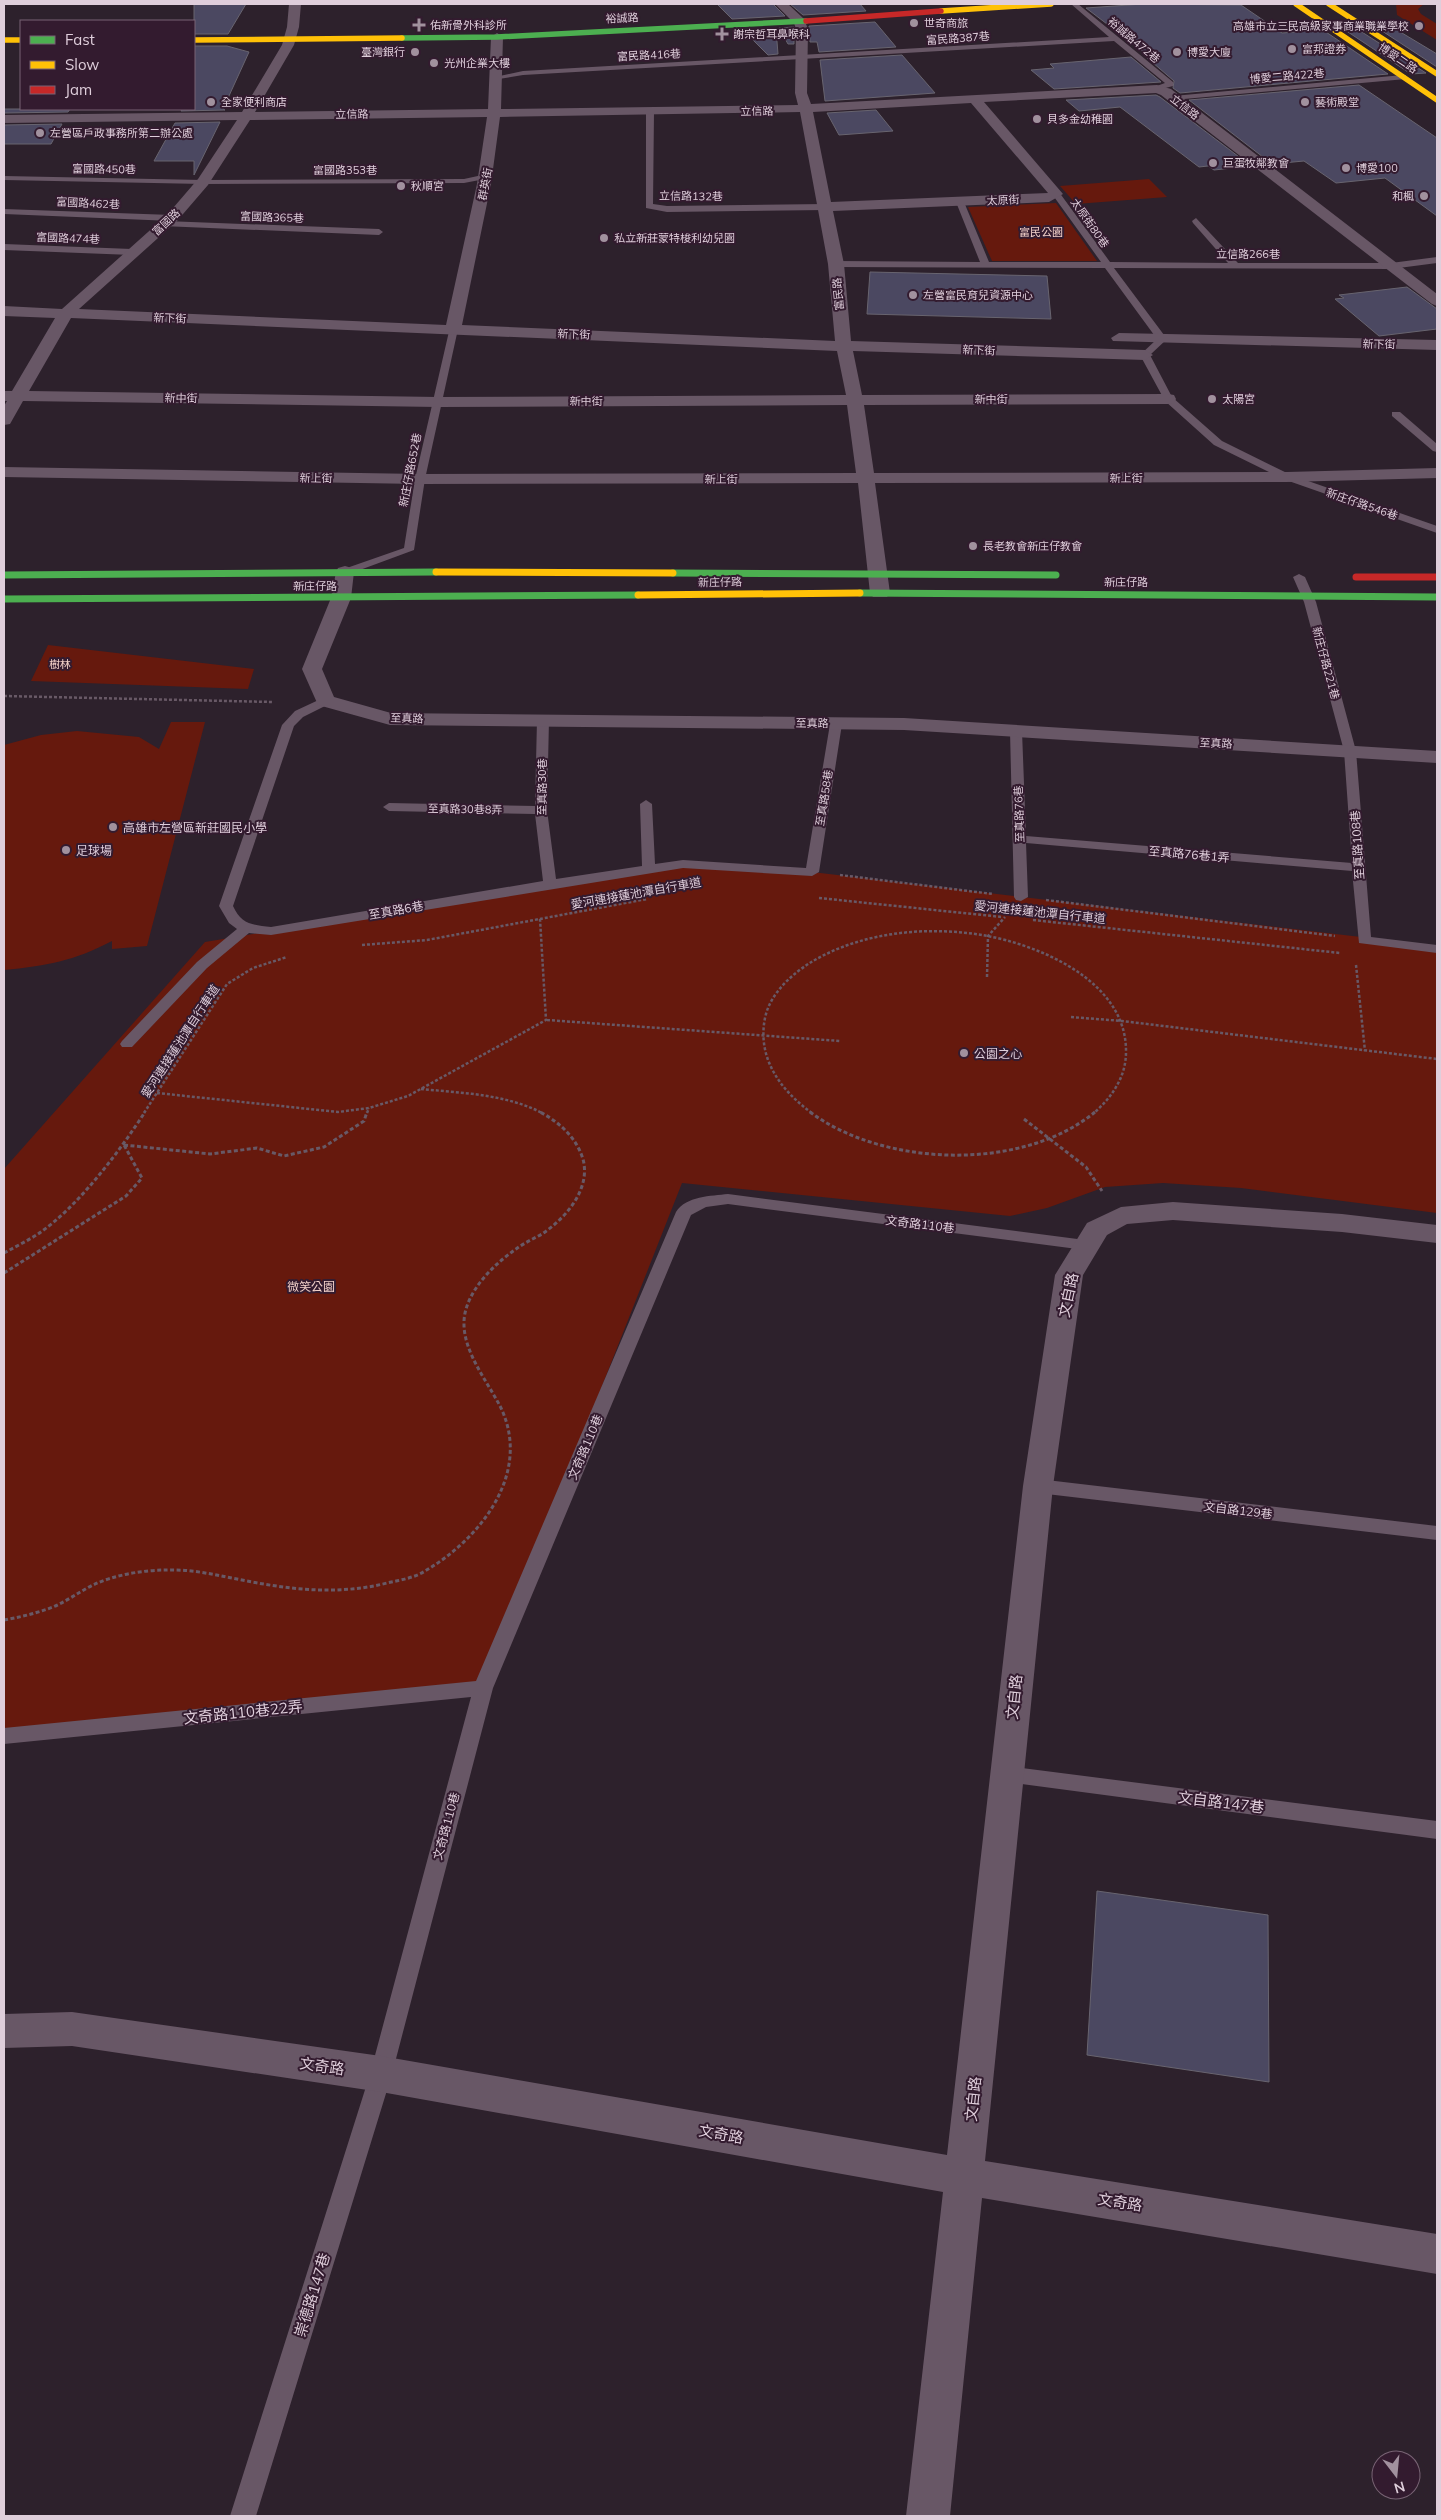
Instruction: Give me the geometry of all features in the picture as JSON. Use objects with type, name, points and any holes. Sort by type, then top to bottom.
[{"type":"street","name":"富國路","points":[[4,420],[10,396],[66,313],[168,221],[203,182],[247,115],[290,39],[294,27],[295,4]]},
{"type":"street","points":[[781,4],[800,22]]},
{"type":"street","name":"裕誠路","points":[[195,40],[497,37],[800,22],[1051,4]]},
{"type":"street","name":"博愛二路","points":[[1296,4],[1437,100]]},
{"type":"street","name":"博愛二路","points":[[1328,4],[1437,74]]},
{"type":"street","name":"富民路","points":[[800,22],[802,29],[801,93],[806,109],[836,264],[879,573],[880,593]]},
{"type":"street","name":"群英街","points":[[453,329],[487,176],[499,77],[497,37]]},
{"type":"street","points":[[4,40],[20,40]]},
{"type":"street","name":"立信路","points":[[4,119],[806,109],[1157,89],[1173,98],[1437,301]]},
{"type":"street","points":[[975,100],[1056,194]]},
{"type":"street","name":"太原街","points":[[826,207],[1049,198],[1056,194]]},
{"type":"street","name":"新下街","points":[[4,310],[453,329],[847,335],[1145,355]]},
{"type":"street","name":"新下街","points":[[1104,337],[1437,345]]},
{"type":"street","name":"新中街","points":[[10,396],[438,402],[1168,399]]},
{"type":"street","name":"新上街","points":[[4,472],[420,479],[1287,477],[1437,473]]},
{"type":"street","points":[[325,701],[312,669],[341,598],[345,572]]},
{"type":"street","name":"新庄仔路","points":[[4,575],[345,572],[1067,575]]},
{"type":"street","points":[[1348,577],[1437,577]]},
{"type":"street","name":"新庄仔路","points":[[4,599],[880,593],[1437,596]]},
{"type":"street","name":"至真路","points":[[325,701],[390,718],[904,724],[1437,757]]},
{"type":"street","name":"文自路","points":[[928,2516],[966,2177],[1006,1774],[1038,1486],[1069,1275],[1096,1229],[1121,1216],[1172,1211],[1342,1223],[1437,1234]]},
{"type":"street","name":"文奇路","points":[[4,2031],[72,2029],[381,2074],[966,2177],[1437,2254]]},
{"type":"lane","name":"裕誠路472巷","points":[[1074,4],[1170,84],[1157,89]]},
{"type":"lane","name":"富民路387巷","points":[[802,58],[1115,39]]},
{"type":"lane","name":"富民路416巷","points":[[499,77],[523,73],[802,58]]},
{"type":"lane","name":"博愛二路422巷","points":[[1173,98],[1403,77]]},
{"type":"lane","name":"立信路132巷","points":[[650,112],[648,206],[667,209],[826,207]]},
{"type":"lane","name":"富國路353巷","points":[[203,182],[464,181],[487,176]]},
{"type":"lane","name":"富國路450巷","points":[[4,178],[203,182]]},
{"type":"lane","name":"太原街80巷","points":[[1056,194],[1106,265],[1162,339]]},
{"type":"lane","points":[[960,202],[986,264]]},
{"type":"lane","name":"富國路462巷","points":[[4,211],[168,221]]},
{"type":"lane","name":"富國路365巷","points":[[168,221],[379,232]]},
{"type":"lane","points":[[1196,221],[1235,265]]},
{"type":"lane","name":"富國路474巷","points":[[4,247],[132,252]]},
{"type":"lane","name":"立信路266巷","points":[[836,264],[1391,266],[1437,260]]},
{"type":"lane","name":"新庄仔路652巷","points":[[345,572],[409,550],[420,479],[453,329]]},
{"type":"lane","points":[[1162,339],[1145,355],[1168,399],[1218,443],[1287,477]]},
{"type":"lane","points":[[1396,414],[1437,449]]},
{"type":"lane","name":"新庄仔路546巷","points":[[1287,477],[1437,530]]},
{"type":"lane","name":"新庄仔路221巷","points":[[1300,577],[1308,596],[1350,751]]},
{"type":"lane","points":[[127,1044],[202,965],[245,929],[232,919],[226,906],[288,725],[298,714],[325,701]]},
{"type":"lane","name":"至真路30巷","points":[[543,720],[541,810],[550,884]]},
{"type":"lane","name":"至真路58巷","points":[[812,872],[836,724]]},
{"type":"lane","name":"至真路76巷","points":[[1016,731],[1022,898]]},
{"type":"lane","name":"至真路108巷","points":[[1350,751],[1364,940]]},
{"type":"lane","points":[[646,804],[649,869]]},
{"type":"lane","name":"至真路30巷8弄","points":[[389,807],[541,810]]},
{"type":"lane","name":"至真路76巷1弄","points":[[1020,839],[1359,868]]},
{"type":"lane","name":"至真路6巷","points":[[245,929],[271,931],[550,884],[683,864],[812,872]]},
{"type":"lane","points":[[1364,940],[1437,949]]},
{"type":"lane","name":"文奇路110巷","points":[[381,2074],[482,1688],[684,1212],[702,1202],[728,1199],[1085,1245]]},
{"type":"lane","name":"文自路129巷","points":[[1038,1486],[1437,1533]]},
{"type":"lane","name":"文奇路110巷22弄","points":[[4,1736],[482,1688]]},
{"type":"lane","name":"文自路147巷","points":[[1006,1774],[1437,1830]]},
{"type":"lane","name":"崇德路147巷","points":[[243,2516],[381,2074]]},
{"type":"path","points":[[4,696],[325,701]]},
{"type":"path","points":[[812,872],[1364,940]]},
{"type":"path","name":"愛河連接蓮池潭自行車道","points":[[355,945],[427,940],[656,897]]},
{"type":"path","name":"愛河連接蓮池潭自行車道","points":[[810,897],[1005,917],[988,936]]},
{"type":"path","name":"愛河連接蓮池潭自行車道","points":[[1025,919],[1346,953]]},
{"type":"path","points":[[540,920],[546,1020]]},
{"type":"path","points":[[934,932],[988,936],[1033,949],[1072,968],[1102,992],[1122,1021],[1128,1048],[1124,1077],[1106,1103],[1078,1126],[1052,1140],[1024,1148],[988,1154],[932,1154],[876,1144],[828,1125],[791,1098],[768,1067],[761,1034],[770,1001],[796,972],[834,950],[881,936],[934,932]]},
{"type":"path","points":[[986,977],[988,936]]},
{"type":"path","name":"愛河連接蓮池潭自行車道","points":[[4,1253],[39,1233],[73,1203],[124,1144],[227,984],[253,968],[289,957]]},
{"type":"path","points":[[1356,964],[1365,1051]]},
{"type":"path","points":[[1071,1016],[1437,1059]]},
{"type":"path","points":[[157,1094],[338,1112],[369,1108],[408,1096],[546,1020],[840,1041]]},
{"type":"path","points":[[4,1620],[33,1615],[67,1601],[96,1583],[160,1570],[187,1570],[296,1590],[348,1591],[380,1586],[423,1572],[449,1555],[484,1521],[505,1488],[510,1471],[512,1449],[503,1412],[479,1371],[463,1330],[466,1308],[477,1287],[495,1267],[515,1249],[543,1233],[568,1212],[583,1188],[586,1163],[575,1139],[554,1119],[525,1106],[421,1089]]},
{"type":"path","points":[[124,1144],[210,1154],[257,1148],[284,1156],[324,1147],[364,1121],[369,1108]]},
{"type":"path","points":[[1024,1119],[1086,1167],[1121,1216]]},
{"type":"path","points":[[4,1273],[126,1196],[142,1178],[124,1144]]},
{"type":"green space","points":[[1396,4],[1424,4],[1418,9],[1421,14],[1437,24],[1437,40],[1397,15]]},
{"type":"green space","points":[[1149,179],[1167,197],[1076,204],[1060,186]]},
{"type":"green space","name":"富民公園","points":[[1056,203],[1097,261],[992,261],[968,207]]},
{"type":"green space","name":"樹林","points":[[48,645],[254,669],[248,689],[31,681]]},
{"type":"green space","points":[[171,722],[205,722],[147,946],[112,949],[112,941],[72,958],[33,967],[4,970],[4,745],[41,735],[77,731],[139,737],[159,749]]},
{"type":"green space","name":"微笑公園","points":[[683,864],[812,872],[1437,946],[1437,1213],[1241,1188],[1163,1183],[1105,1187],[1047,1208],[1010,1216],[682,1183],[483,1688],[4,1729],[4,1169],[205,942],[550,884]]},
{"type":"building","points":[[194,4],[246,4],[228,34],[195,34]]},
{"type":"building","points":[[717,4],[773,4],[785,16],[732,19]]},
{"type":"building","points":[[790,4],[860,4],[866,11],[803,15]]},
{"type":"building","points":[[1143,4],[1241,5],[1282,33],[1323,30],[1388,74],[1180,93],[1173,88],[1174,81],[1145,56],[1149,56],[1086,8]]},
{"type":"building","points":[[875,22],[896,47],[819,52],[817,42],[810,42],[809,26]]},
{"type":"building","points":[[1387,24],[1437,54],[1437,67],[1373,25]]},
{"type":"building","points":[[794,27],[794,44],[788,44],[779,28]]},
{"type":"building","points":[[1354,27],[1426,73],[1411,74],[1342,28]]},
{"type":"building","points":[[776,29],[778,54],[768,55],[743,30]]},
{"type":"building","points":[[195,46],[227,46],[249,52],[223,109],[225,110],[181,111],[195,110]]},
{"type":"building","points":[[902,55],[935,93],[825,101],[820,60]]},
{"type":"building","points":[[1131,57],[1161,82],[1054,89],[1031,70],[1054,68],[1050,64]]},
{"type":"building","points":[[1359,85],[1437,138],[1437,216],[1385,178],[1336,183],[1304,161],[1272,164],[1189,100]]},
{"type":"building","points":[[1156,95],[1251,166],[1214,170],[1208,166],[1199,167],[1120,107],[1079,111],[1066,100]]},
{"type":"building","points":[[4,109],[69,110],[68,112],[4,113]]},
{"type":"building","points":[[876,110],[893,131],[839,135],[827,113]]},
{"type":"building","points":[[220,122],[194,175],[194,161],[154,161],[175,123]]},
{"type":"building","points":[[62,124],[51,144],[4,144],[4,125]]},
{"type":"building","points":[[870,272],[1047,276],[1051,319],[867,314]]},
{"type":"building","points":[[1407,287],[1437,309],[1437,329],[1379,336],[1335,299],[1344,298],[1339,295]]},
{"type":"building","points":[[1097,1891],[1268,1915],[1269,2082],[1087,2055]]},
{"type":"traffic: fast","points":[[402,38],[497,37],[806,21]]},
{"type":"traffic: fast","points":[[4,575],[436,572]]},
{"type":"traffic: fast","points":[[673,573],[1056,575]]},
{"type":"traffic: fast","points":[[860,593],[1437,597]]},
{"type":"traffic: fast","points":[[4,599],[638,595]]},
{"type":"traffic: slow","points":[[941,11],[1051,4]]},
{"type":"traffic: slow","points":[[1296,4],[1437,100]]},
{"type":"traffic: slow","points":[[1329,4],[1437,74]]},
{"type":"traffic: slow","points":[[195,40],[402,38]]},
{"type":"traffic: slow","points":[[4,40],[20,40]]},
{"type":"traffic: slow","points":[[436,572],[673,573]]},
{"type":"traffic: slow","points":[[638,595],[860,593]]},
{"type":"traffic: jam","points":[[806,21],[941,11]]},
{"type":"traffic: jam","points":[[1356,577],[1437,577]]},
{"type":"place","name":"世奇商旅","points":[[914,23]]},
{"type":"place","name":"佑新骨外科診所","points":[[419,25]]},
{"type":"place","name":"高雄市立三民高級家事商業職業學校","points":[[1419,26]]},
{"type":"place","name":"謝宗哲耳鼻喉科","points":[[722,34]]},
{"type":"place","name":"富邦證券","points":[[1292,49]]},
{"type":"place","name":"臺灣銀行","points":[[415,52]]},
{"type":"place","name":"博愛大廈","points":[[1177,52]]},
{"type":"place","name":"光州企業大樓","points":[[434,63]]},
{"type":"place","name":"全家便利商店","points":[[211,102]]},
{"type":"place","name":"藝術殿堂","points":[[1305,102]]},
{"type":"place","name":"貝多金幼稚園","points":[[1037,119]]},
{"type":"place","name":"左營區戶政事務所第二辦公處","points":[[40,133]]},
{"type":"place","name":"巨蛋牧鄰教會","points":[[1213,163]]},
{"type":"place","name":"博愛100","points":[[1346,168]]},
{"type":"place","name":"秋順宮","points":[[401,186]]},
{"type":"place","name":"和楓","points":[[1424,196]]},
{"type":"place","name":"私立新莊蒙特梭利幼兒園","points":[[604,238]]},
{"type":"place","name":"左營富民育兒資源中心","points":[[913,295]]},
{"type":"place","name":"太陽宮","points":[[1212,399]]},
{"type":"place","name":"長老教會新庄仔教會","points":[[973,546]]},
{"type":"place","name":"高雄市左營區新莊國民小學","points":[[113,827]]},
{"type":"place","name":"足球場","points":[[66,850]]},
{"type":"place","name":"公園之心","points":[[964,1053]]}]
